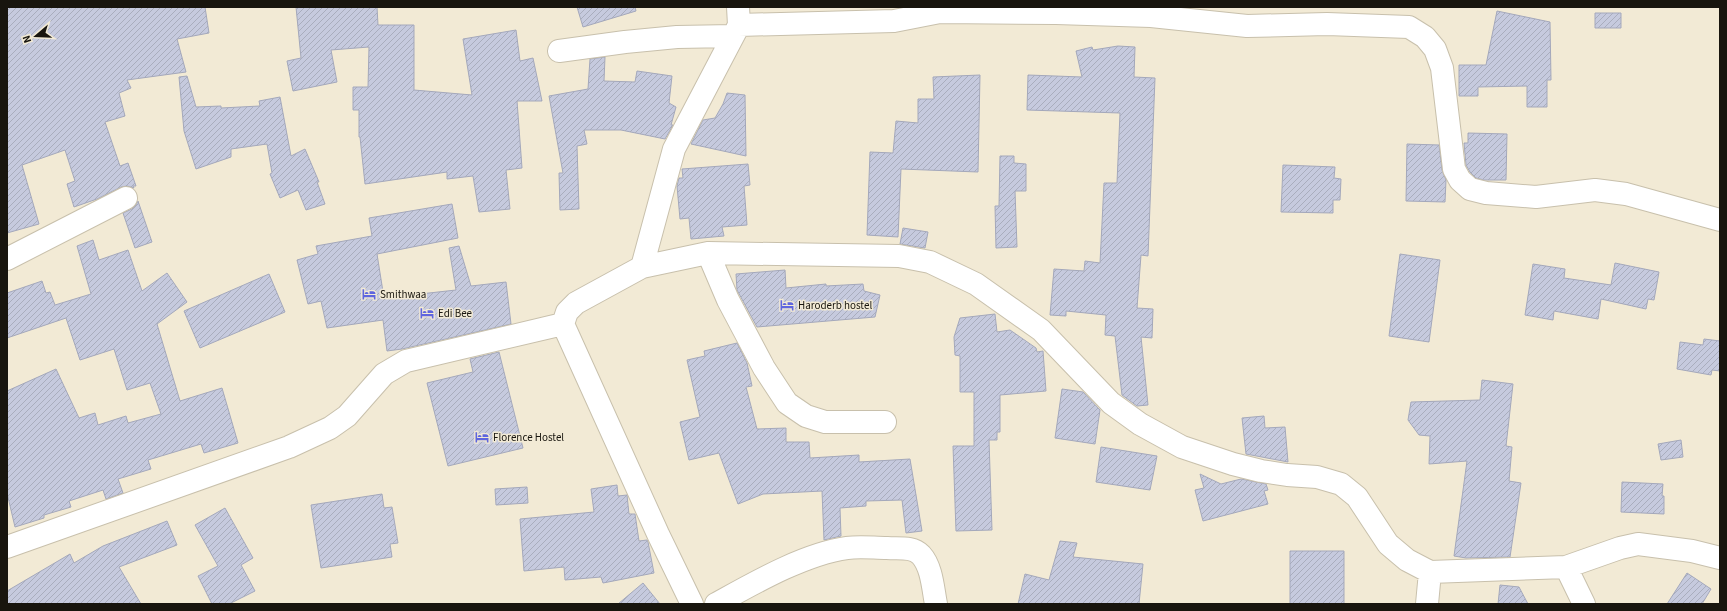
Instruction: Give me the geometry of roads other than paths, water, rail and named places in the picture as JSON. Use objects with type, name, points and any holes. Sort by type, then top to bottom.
[{"type":"street","points":[[559,51],[677,37],[737,23],[894,21],[913,16],[947,12],[1152,16],[1248,26],[1327,24],[1408,27],[1424,37],[1435,49],[1442,68],[1454,169],[1460,180],[1470,189],[1486,193],[1536,197],[1595,190],[1626,194],[1720,220]]},
{"type":"street","points":[[642,267],[674,149],[737,23]]},
{"type":"street","points":[[7,259],[126,198]]},
{"type":"street","points":[[708,253],[728,300],[760,362],[787,404],[806,416],[825,422],[885,422]]},
{"type":"street","points":[[692,604],[658,534],[564,324],[568,312],[576,303],[642,267],[708,253],[899,256],[930,262],[976,284],[1023,316],[1041,330],[1111,403],[1140,424],[1182,447],[1232,464],[1287,475],[1317,477],[1341,484],[1357,497],[1388,544],[1408,560],[1430,572],[1566,568],[1620,548],[1638,544],[1692,551],[1720,558]]},
{"type":"street","points":[[7,547],[301,441],[330,428],[347,416],[384,374],[406,362],[564,324]]},
{"type":"street","points":[[716,604],[751,585],[802,562],[824,553],[848,548],[913,549],[922,556],[928,568],[936,604]]},
{"type":"street","points":[[1566,568],[1584,604]]},
{"type":"street","points":[[1427,604],[1430,572]]},
{"type":"place","name":"Smithwaa","points":[[369,294]]},
{"type":"place","name":"Haroderb hostel","points":[[787,305]]},
{"type":"place","name":"Edi Bee","points":[[427,313]]},
{"type":"place","name":"Florence Hostel","points":[[482,437]]}]
